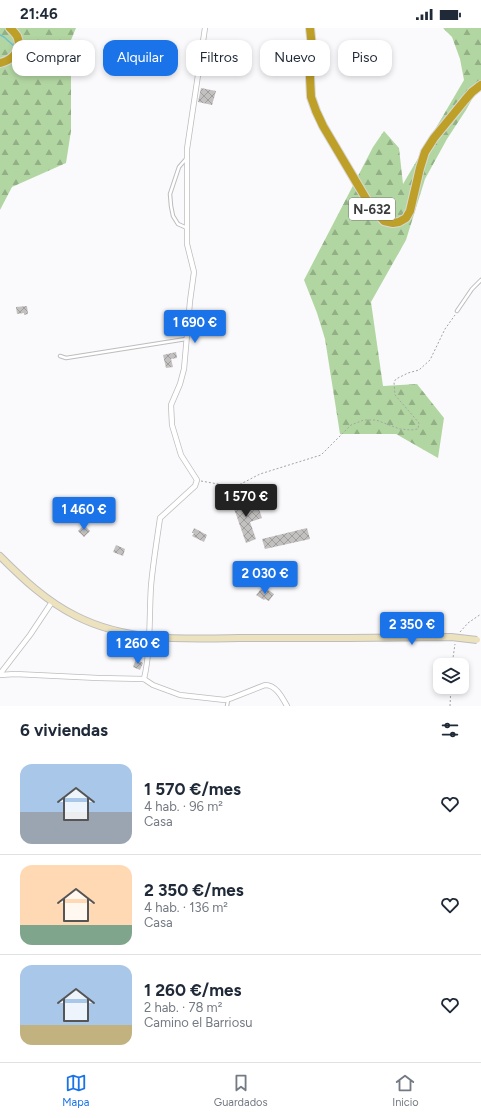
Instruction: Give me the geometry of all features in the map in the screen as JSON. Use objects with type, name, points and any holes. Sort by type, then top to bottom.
[{"type":"highway","points":[[2,63],[12,58],[19,46],[17,36],[10,28]]},
{"type":"highway","name":"N-632","points":[[310,28],[312,46],[310,77],[312,97],[316,111],[323,126],[371,207],[384,221],[393,223],[399,222],[406,218],[410,211],[425,152],[434,138],[465,100],[481,85]]},
{"type":"street","points":[[144,678],[149,637],[151,585],[160,518],[195,486],[196,480],[181,455],[172,425],[171,405],[180,384],[184,369],[194,272],[188,244],[187,149],[204,28]]},
{"type":"street","points":[[0,556],[33,588],[52,602],[76,616],[119,632],[149,637],[188,639],[452,637],[479,640]]},
{"type":"street","points":[[52,602],[30,635],[2,666],[0,674],[98,678],[144,678],[153,685],[180,695],[228,699],[265,685],[270,685],[276,690],[287,706]]},
{"type":"lane","points":[[188,157],[179,167],[170,194],[173,216],[178,224],[188,229]]},
{"type":"lane","points":[[457,311],[472,289],[481,280]]},
{"type":"lane","points":[[60,356],[66,358],[187,339]]},
{"type":"lane","points":[[227,706],[228,699]]},
{"type":"path","points":[[196,480],[235,487],[260,474],[321,455],[351,425],[364,420],[376,420],[400,429],[418,429],[418,423],[395,395],[394,382],[396,379],[408,373],[419,370],[430,360],[445,329],[457,311]]},
{"type":"path","points":[[450,706],[451,694]]},
{"type":"green space","points":[[0,28],[76,28],[71,40],[12,40],[12,76],[71,76],[71,131],[66,163],[12,187],[0,210]]},
{"type":"green space","points":[[443,28],[481,28],[481,83],[425,179],[406,240],[371,302],[383,386],[417,384],[444,418],[438,458],[396,434],[340,434],[325,339],[304,280],[373,147],[384,131],[399,148],[403,184],[464,80],[460,59],[452,37]]},
{"type":"building","points":[[201,88],[216,91],[212,105],[198,102]]},
{"type":"building","points":[[27,306],[28,314],[17,314],[16,307]]},
{"type":"building","points":[[176,352],[177,358],[171,359],[173,367],[166,368],[163,355]]},
{"type":"building","points":[[241,496],[245,508],[257,503],[262,518],[250,522],[256,539],[246,543],[231,500]]},
{"type":"building","points":[[84,525],[90,531],[84,537],[78,531]]},
{"type":"building","points":[[194,528],[207,535],[204,542],[192,536],[194,533],[192,533]]},
{"type":"building","points":[[307,528],[310,539],[265,549],[262,539]]},
{"type":"building","points":[[116,545],[125,549],[123,556],[113,552]]},
{"type":"building","points":[[261,589],[265,591],[267,589],[274,594],[269,601],[256,595]]},
{"type":"building","points":[[136,659],[143,663],[140,670],[133,667]]},
{"type":"waterway","points":[[0,35],[12,44]]}]
